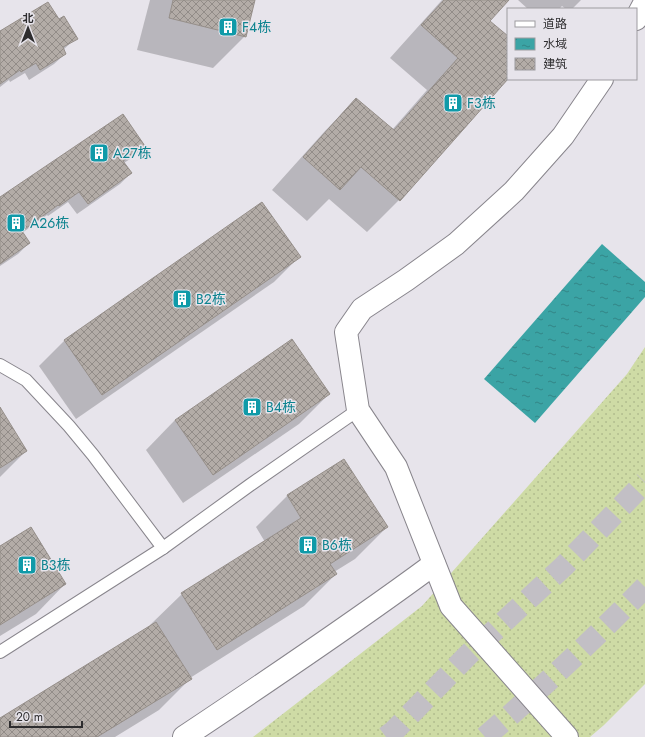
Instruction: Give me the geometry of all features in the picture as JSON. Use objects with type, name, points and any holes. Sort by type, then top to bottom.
[{"type":"street","points":[[637,17],[645,2]]},
{"type":"street","points":[[567,737],[451,606],[396,467],[358,410],[346,332],[362,309],[456,244],[514,191],[563,136],[601,80]]},
{"type":"street","points":[[184,737],[258,688],[434,564]]},
{"type":"lane","points":[[0,365],[26,380],[69,426],[93,455],[163,548]]},
{"type":"lane","points":[[0,652],[163,548],[358,410]]},
{"type":"green space","points":[[645,347],[645,684],[604,725],[590,737],[253,737],[422,606],[627,374]]},
{"type":"water","points":[[602,244],[645,282],[645,297],[535,423],[484,379]]},
{"type":"building","name":"F4栋","points":[[173,0],[255,0],[246,37],[169,18]]},
{"type":"building","name":"F3栋","points":[[444,0],[509,0],[490,21],[507,35],[507,80],[400,201],[361,167],[340,190],[303,157],[356,98],[394,130],[458,58],[421,25]]},
{"type":"building","points":[[48,2],[59,19],[64,16],[78,39],[63,47],[66,54],[40,70],[36,63],[21,72],[20,70],[0,84],[0,31]]},
{"type":"building","name":"A27栋","points":[[123,114],[145,146],[123,161],[132,173],[88,204],[79,192],[59,206],[58,205],[22,231],[30,243],[0,264],[0,197]]},
{"type":"building","name":"B2栋","points":[[262,202],[301,257],[102,395],[64,340]]},
{"type":"building","name":"B4栋","points":[[292,339],[330,394],[213,475],[175,420]]},
{"type":"building","points":[[0,407],[27,451],[0,468]]},
{"type":"building","name":"B6栋","points":[[344,459],[388,527],[330,564],[337,574],[217,650],[181,593],[301,518],[287,495]]},
{"type":"building","name":"B3栋","points":[[31,527],[66,584],[0,625],[0,546]]},
{"type":"building","points":[[156,622],[192,679],[97,737],[0,737],[0,718]]},
{"type":"tunnel","points":[[386,737],[394,731],[468,655],[564,566],[645,482]]},
{"type":"tunnel","points":[[485,737],[566,664],[645,587]]},
{"type":"place","name":"F4栋","points":[[228,27]]},
{"type":"place","name":"F3栋","points":[[453,103]]},
{"type":"place","name":"A27栋","points":[[99,153]]},
{"type":"place","name":"A26栋","points":[[16,223]]},
{"type":"place","name":"B2栋","points":[[182,299]]},
{"type":"place","name":"B4栋","points":[[252,407]]},
{"type":"place","name":"B6栋","points":[[308,545]]},
{"type":"place","name":"B3栋","points":[[27,565]]}]
